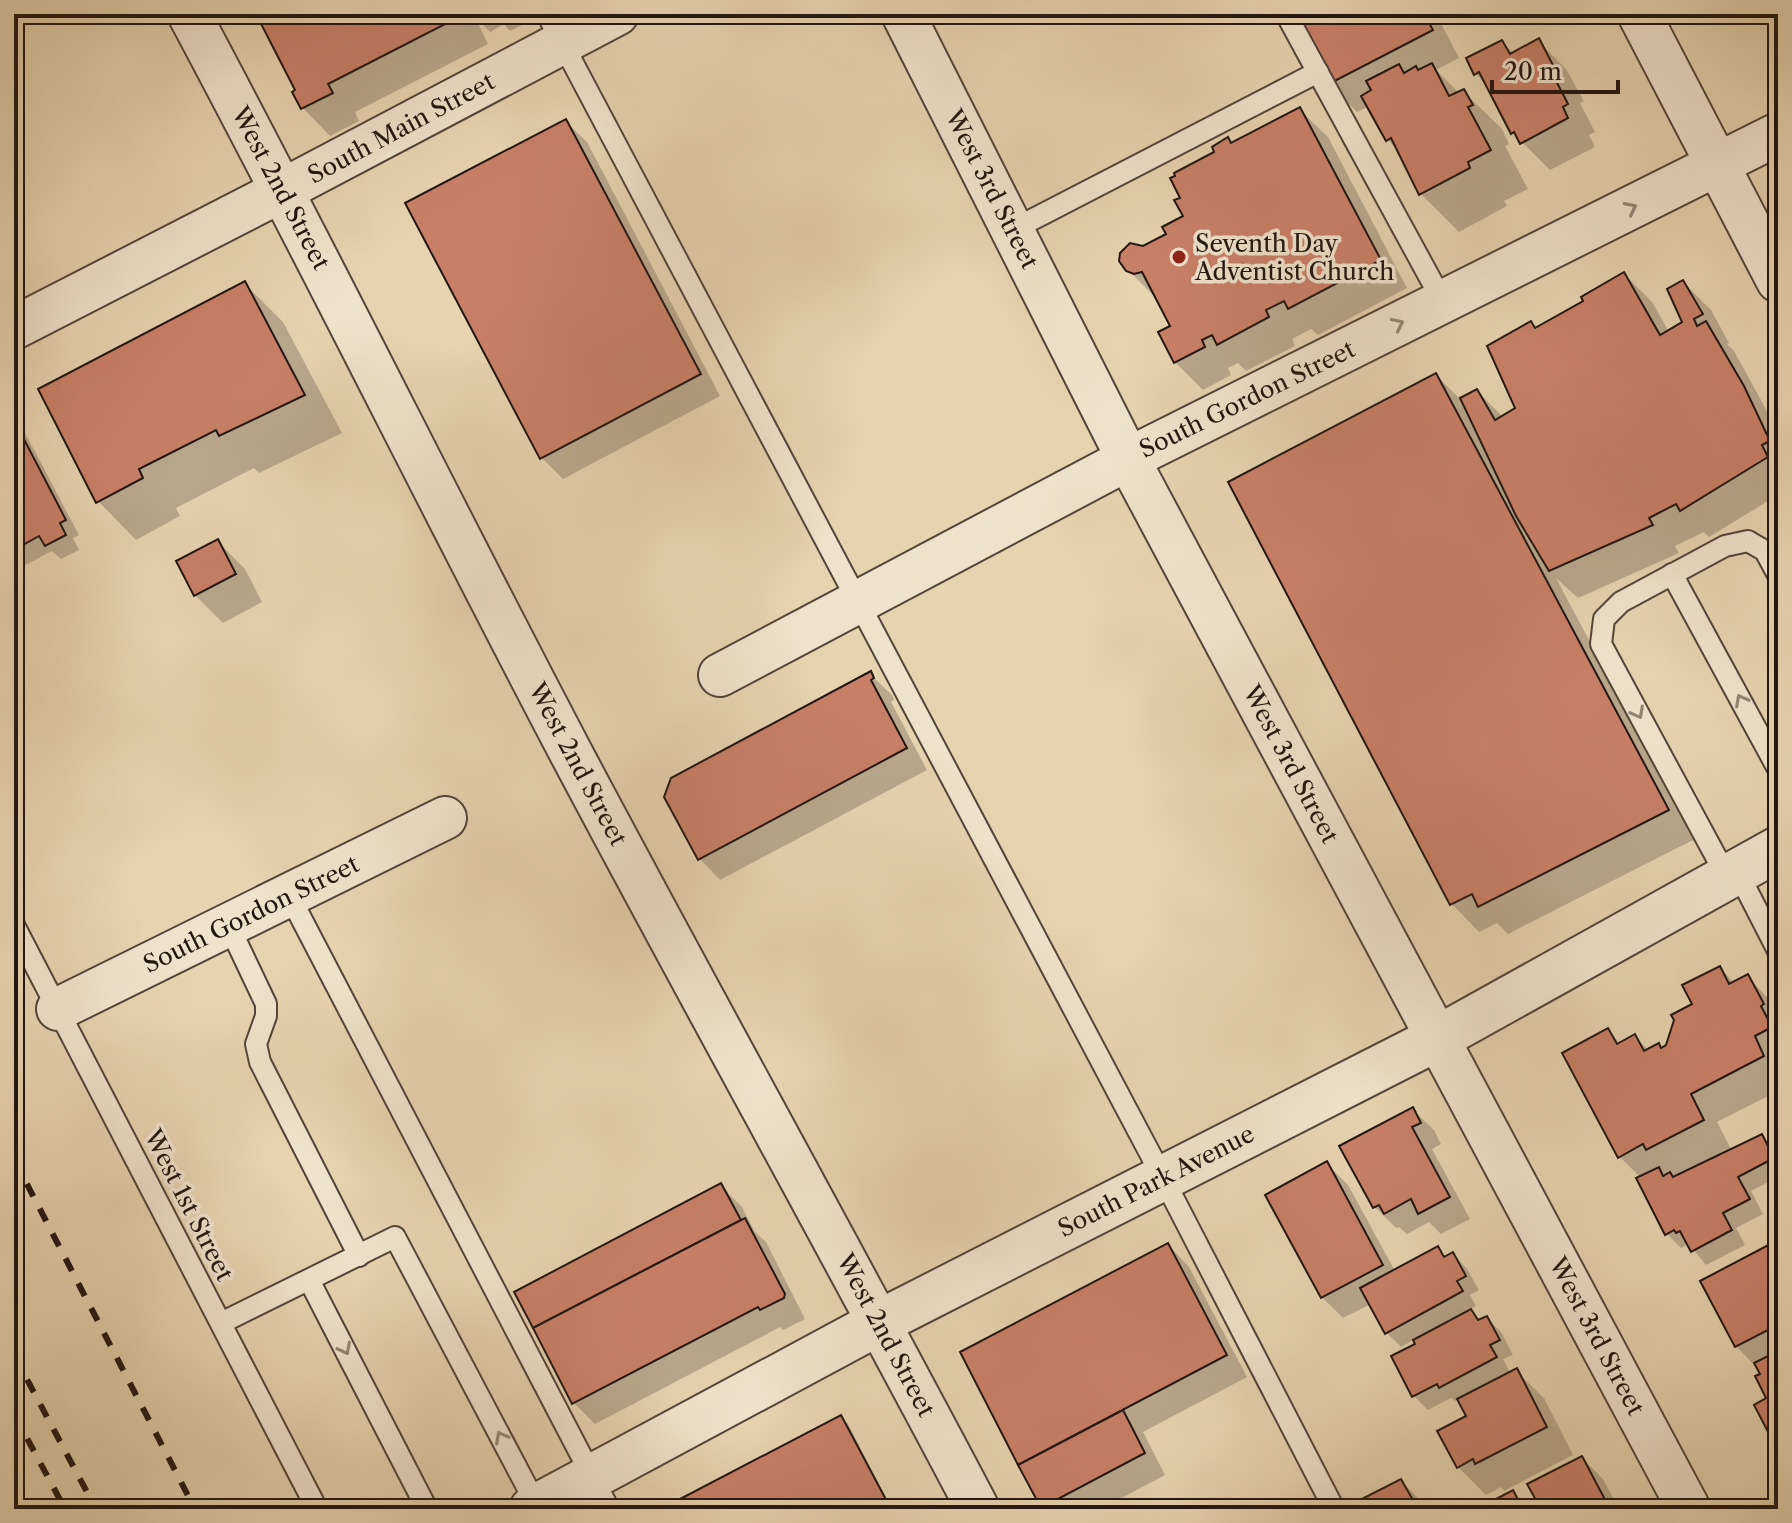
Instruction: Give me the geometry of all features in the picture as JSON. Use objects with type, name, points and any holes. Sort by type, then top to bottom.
[{"type":"street","name":"West 2nd Street","points":[[189,14],[283,190],[571,753],[978,1509]]},
{"type":"street","name":"South Main Street","points":[[14,328],[283,190],[554,28],[617,14]]},
{"type":"street","name":"West 3rd Street","points":[[903,14],[1128,459],[1689,1509]]},
{"type":"street","points":[[1639,14],[1778,281]]},
{"type":"street","name":"South Gordon Street","points":[[720,675],[1128,459],[1778,134]]},
{"type":"street","name":"South Gordon Street","points":[[58,1009],[445,818]]},
{"type":"street","name":"South Park Avenue","points":[[535,1508],[600,1493],[880,1322],[1438,1038],[1778,849]]},
{"type":"lane","points":[[1286,14],[1443,302]]},
{"type":"lane","points":[[554,28],[1163,1178],[1334,1509]]},
{"type":"lane","points":[[1012,230],[1318,72]]},
{"type":"lane","points":[[1778,575],[1765,551],[1748,541],[1725,546],[1621,602],[1604,619],[1601,644],[1778,951]]},
{"type":"lane","points":[[1672,574],[1778,769]]},
{"type":"lane","points":[[289,895],[600,1493]]},
{"type":"lane","points":[[228,924],[266,1004],[266,1016],[256,1044],[260,1062],[359,1256]]},
{"type":"lane","name":"West 1st Street","points":[[14,925],[317,1509]]},
{"type":"lane","points":[[221,1323],[395,1237],[535,1508]]},
{"type":"lane","points":[[309,1280],[427,1509]]},
{"type":"building","points":[[256,14],[461,16],[328,84],[333,93],[301,109],[292,92],[295,90]]},
{"type":"building","points":[[1290,14],[1424,14],[1433,30],[1327,85]]},
{"type":"building","points":[[1539,38],[1557,73],[1553,75],[1568,104],[1563,107],[1568,118],[1520,144],[1514,132],[1511,134],[1479,72],[1474,75],[1466,58],[1502,40],[1510,54]]},
{"type":"building","points":[[1432,63],[1449,96],[1464,89],[1473,105],[1468,107],[1491,150],[1468,162],[1470,168],[1419,195],[1391,138],[1386,141],[1361,96],[1371,90],[1366,81],[1399,64],[1404,73],[1416,66],[1418,70]]},
{"type":"building","points":[[1300,107],[1381,260],[1288,309],[1284,301],[1266,310],[1269,317],[1217,345],[1212,335],[1202,340],[1205,347],[1174,363],[1158,332],[1170,326],[1142,272],[1134,274],[1126,271],[1119,261],[1120,253],[1130,243],[1143,246],[1166,234],[1162,227],[1183,216],[1174,200],[1180,198],[1170,178],[1175,176],[1174,173],[1214,152],[1212,147],[1228,137],[1231,143]]},
{"type":"building","points":[[566,119],[701,374],[540,459],[405,203]]},
{"type":"building","points":[[1624,272],[1660,335],[1682,322],[1667,289],[1683,280],[1703,314],[1694,319],[1697,326],[1706,321],[1744,386],[1770,441],[1762,445],[1768,457],[1680,511],[1676,504],[1649,518],[1653,525],[1549,571],[1516,516],[1460,398],[1477,389],[1495,420],[1515,408],[1487,346],[1531,321],[1535,328],[1583,301],[1581,297]]},
{"type":"building","points":[[245,281],[305,395],[219,436],[216,430],[139,469],[143,478],[96,503],[38,389]]},
{"type":"building","points":[[1436,373],[1669,810],[1478,907],[1472,894],[1450,905],[1228,482]]},
{"type":"building","points":[[14,420],[66,520],[60,523],[66,535],[45,546],[39,536],[14,550]]},
{"type":"building","points":[[218,539],[236,574],[194,596],[176,561]]},
{"type":"building","points":[[871,671],[874,678],[871,680],[907,748],[698,860],[664,797],[671,778]]},
{"type":"building","points":[[1720,966],[1729,984],[1748,974],[1764,1004],[1761,1006],[1772,1027],[1755,1036],[1764,1056],[1691,1094],[1704,1120],[1646,1150],[1643,1144],[1618,1158],[1562,1053],[1608,1028],[1617,1044],[1635,1034],[1644,1051],[1659,1043],[1661,1048],[1666,1045],[1674,1020],[1671,1015],[1692,1004],[1682,985]]},
{"type":"building","points":[[1413,1107],[1421,1123],[1412,1127],[1450,1197],[1418,1214],[1411,1199],[1384,1214],[1379,1205],[1373,1208],[1339,1146]]},
{"type":"building","points":[[1762,1134],[1774,1158],[1738,1177],[1750,1199],[1723,1213],[1732,1230],[1691,1252],[1680,1231],[1676,1233],[1674,1230],[1665,1235],[1636,1178],[1659,1167],[1663,1176],[1670,1172],[1673,1177]]},
{"type":"building","points":[[1327,1161],[1383,1265],[1321,1298],[1265,1195]]},
{"type":"building","points":[[721,1183],[741,1220],[533,1328],[514,1292]]},
{"type":"building","points":[[745,1218],[785,1294],[784,1298],[760,1310],[758,1307],[572,1404],[533,1328]]},
{"type":"building","points":[[1778,1240],[1778,1325],[1735,1347],[1700,1281]]},
{"type":"building","points":[[1168,1243],[1227,1355],[1018,1465],[960,1352]]},
{"type":"building","points":[[1438,1246],[1444,1257],[1453,1252],[1466,1276],[1457,1281],[1463,1291],[1385,1334],[1360,1288]]},
{"type":"building","points":[[1471,1309],[1478,1320],[1487,1316],[1500,1340],[1490,1345],[1497,1357],[1439,1388],[1437,1384],[1412,1397],[1391,1356],[1415,1344],[1413,1340]]},
{"type":"building","points":[[1778,1351],[1778,1451],[1754,1405],[1766,1398],[1755,1376],[1760,1374],[1754,1363]]},
{"type":"building","points":[[1517,1368],[1547,1427],[1475,1464],[1473,1459],[1457,1468],[1437,1431],[1466,1416],[1457,1399]]},
{"type":"building","points":[[1123,1410],[1145,1453],[1041,1508],[1018,1465]]},
{"type":"building","points":[[841,1415],[891,1509],[661,1509]]},
{"type":"building","points":[[1582,1456],[1610,1509],[1541,1509],[1527,1484]]},
{"type":"building","points":[[1401,1479],[1418,1509],[1347,1509],[1346,1507]]},
{"type":"building","points":[[1513,1490],[1523,1509],[1477,1509]]},
{"type":"building","points":[[1224,1499],[1229,1509],[1204,1509]]},
{"type":"railway","points":[[14,1159],[195,1509]]},
{"type":"railway","points":[[14,1355],[96,1509]]},
{"type":"railway","points":[[14,1414],[65,1509]]},
{"type":"place","name":"Seventh Day Adventist Church","points":[[1179,257]]}]
